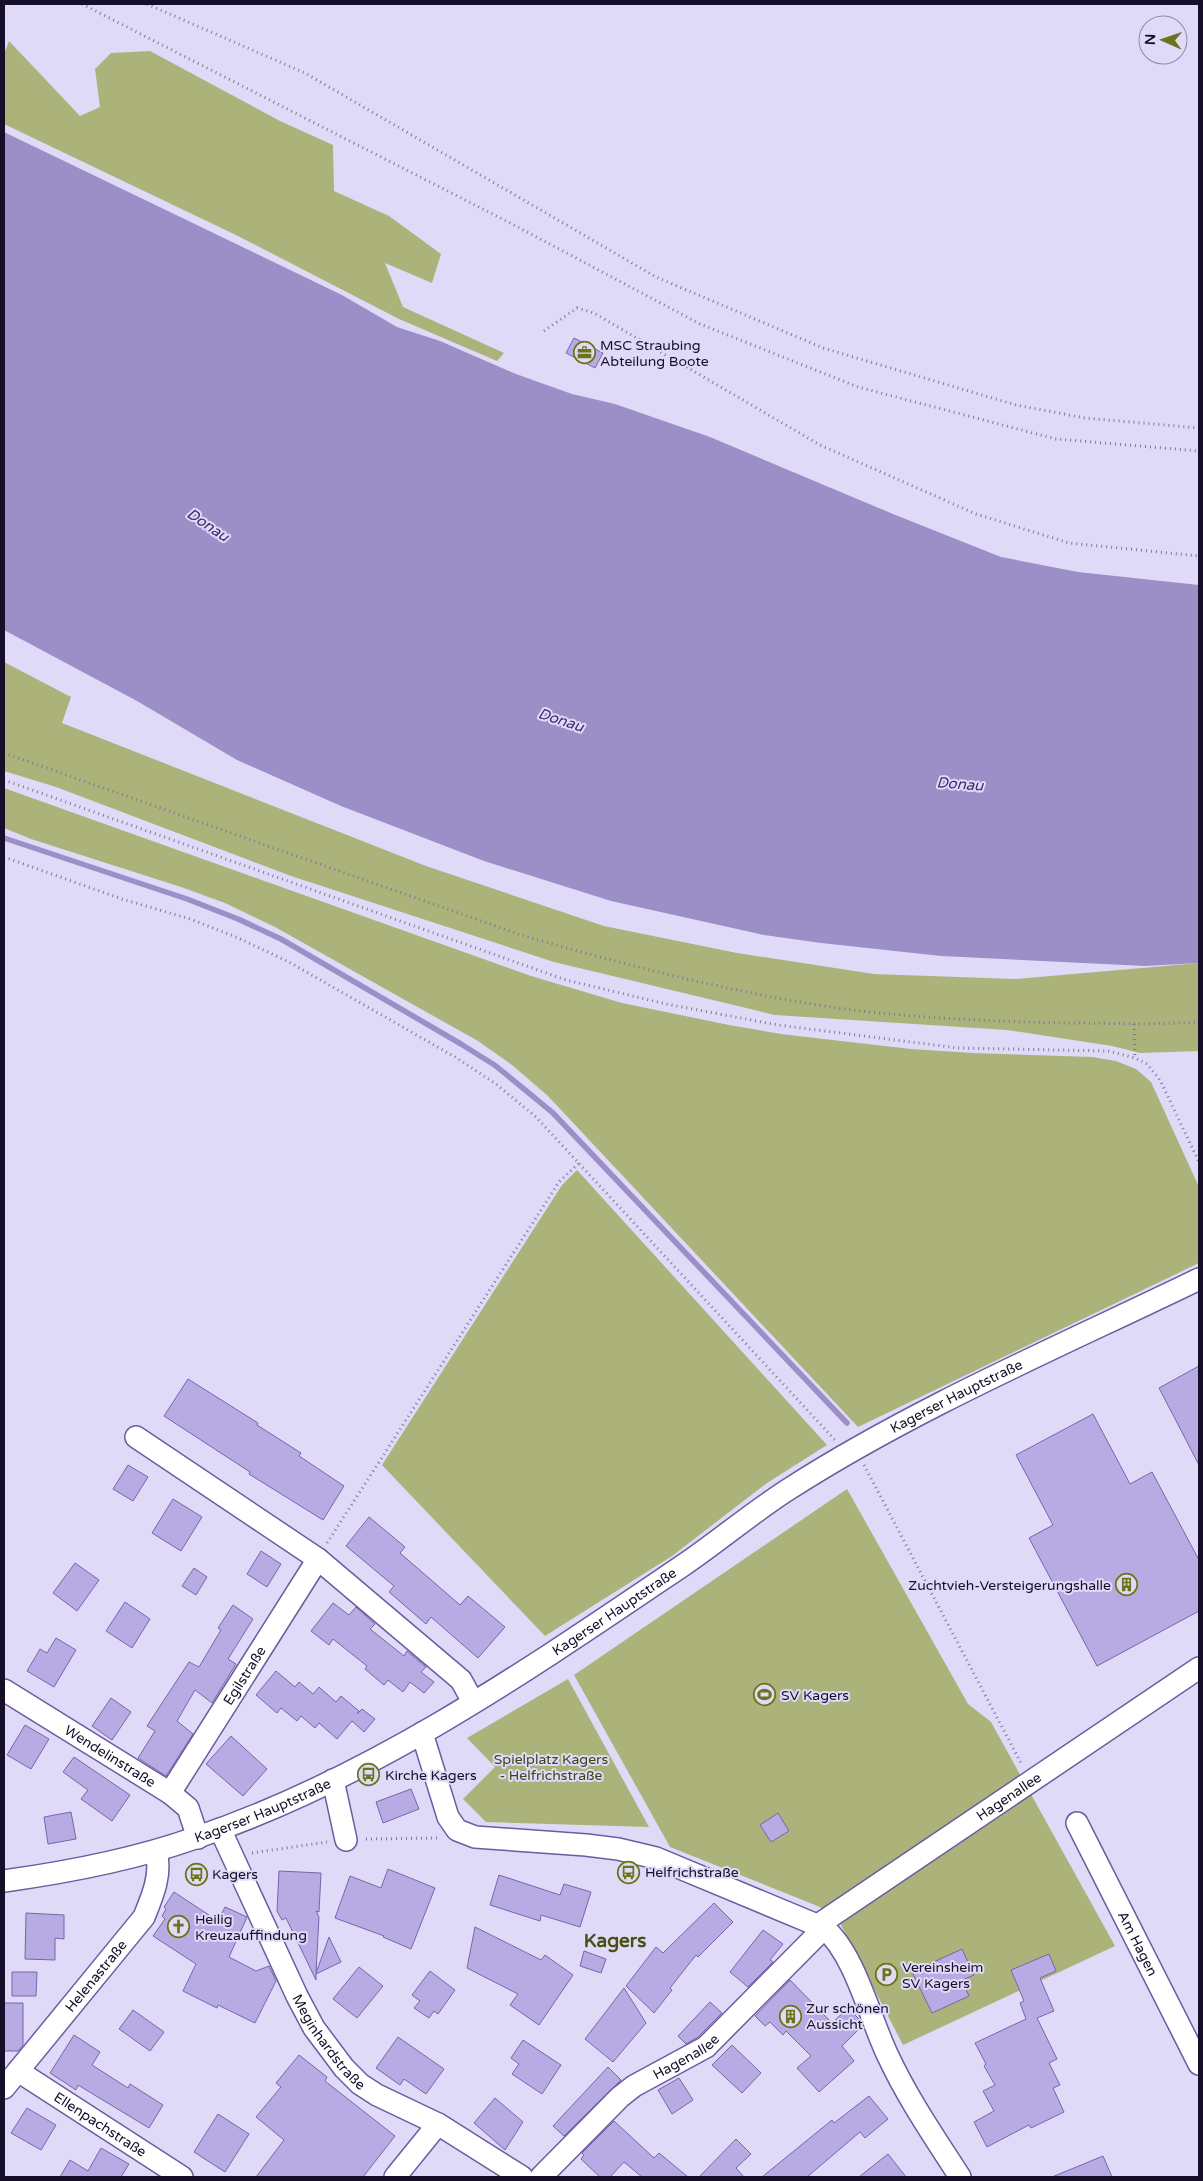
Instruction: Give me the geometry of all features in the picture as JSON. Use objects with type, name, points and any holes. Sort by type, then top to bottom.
[{"type":"street","name":"Kagerser Hauptstraße","points":[[4,1881],[90,1868],[156,1851],[220,1830],[333,1780],[422,1733],[553,1653],[689,1561],[788,1490],[850,1452],[931,1409],[1199,1279]]},
{"type":"street","points":[[136,1437],[318,1559],[461,1680],[473,1702]]},
{"type":"street","name":"Egilstraße","points":[[170,1793],[318,1559]]},
{"type":"street","name":"Hagenallee","points":[[541,2177],[620,2097],[634,2086],[706,2047],[821,1926],[1199,1668]]},
{"type":"street","name":"Wendelinstraße","points":[[4,1690],[170,1793],[188,1808],[198,1838]]},
{"type":"street","points":[[422,1733],[448,1817],[448,1834],[586,1845],[618,1849],[656,1858],[821,1926],[830,1934],[846,1956],[888,2058],[960,2177]]},
{"type":"street","points":[[333,1780],[346,1840]]},
{"type":"street","name":"Am Hagen","points":[[1077,1823],[1199,2064]]},
{"type":"street","name":"Meginhardstraße","points":[[220,1830],[297,1996],[314,2028],[344,2068],[360,2084],[376,2095],[438,2124],[522,2177]]},
{"type":"street","name":"Helenastraße","points":[[4,2088],[144,1916],[154,1891],[159,1864],[156,1851]]},
{"type":"street","name":"Ellenpachstraße","points":[[18,2071],[182,2177]]},
{"type":"street","points":[[395,2177],[438,2124]]},
{"type":"path","points":[[82,4],[514,225],[700,324],[744,342],[858,387],[1056,439],[1199,451]]},
{"type":"path","points":[[147,4],[305,73],[656,277],[823,348],[1016,405],[1085,418],[1199,428]]},
{"type":"path","points":[[544,331],[577,308],[594,313],[820,445],[976,514],[1069,542],[1199,556]]},
{"type":"path","points":[[4,753],[521,935],[603,959],[768,997],[839,1008],[965,1020],[1161,1025],[1199,1022]]},
{"type":"path","points":[[4,780],[566,980],[666,1004],[778,1025],[958,1048],[1108,1051],[1135,1058],[1147,1064],[1160,1080],[1199,1162]]},
{"type":"path","points":[[4,857],[113,896],[190,919],[236,937],[289,962],[455,1057],[496,1084],[536,1118],[831,1434],[850,1452],[1032,1782]]},
{"type":"path","points":[[1134,1024],[1135,1058]]},
{"type":"path","points":[[318,1559],[559,1182],[579,1162]]},
{"type":"path","points":[[232,1856],[346,1840],[448,1834]]},
{"type":"green space","points":[[9,41],[80,116],[100,107],[95,69],[111,53],[150,51],[280,121],[333,145],[334,191],[389,216],[441,254],[432,283],[385,263],[403,307],[504,353],[497,361],[399,319],[238,236],[4,124],[4,54]]},
{"type":"green space","points":[[4,662],[71,697],[62,723],[426,866],[604,926],[737,953],[874,974],[1015,979],[1199,963],[1199,1051],[1140,1053],[1112,1046],[1007,1030],[775,1015],[554,962],[291,876],[56,787],[4,771]]},
{"type":"green space","points":[[4,788],[531,976],[622,1003],[781,1034],[911,1049],[1092,1057],[1116,1061],[1136,1069],[1151,1082],[1199,1187],[1199,1263],[858,1427],[548,1096],[512,1065],[478,1041],[275,927],[225,903],[31,839],[4,828]]},
{"type":"green space","points":[[577,1170],[827,1445],[767,1483],[672,1556],[545,1636],[382,1465],[562,1185]]},
{"type":"green space","points":[[847,1489],[968,1704],[991,1722],[1115,1946],[903,2045],[839,1921],[820,1907],[670,1847],[574,1675]]},
{"type":"green space","name":"Spielplatz Kagers - Helfrichstraße","points":[[568,1679],[649,1827],[486,1822],[463,1799],[495,1767],[467,1738]]},
{"type":"water","name":"Donau","points":[[4,132],[342,295],[397,327],[440,341],[516,374],[572,394],[615,404],[710,437],[1001,557],[1078,572],[1199,585],[1199,963],[1145,966],[941,956],[764,935],[611,901],[484,861],[341,806],[237,760],[137,701],[4,630]]},
{"type":"building","name":"MSC Straubing Abteilung Boote","points":[[574,338],[603,353],[595,368],[566,353]]},
{"type":"building","points":[[1199,1366],[1199,1465],[1159,1388]]},
{"type":"building","points":[[188,1379],[258,1423],[257,1425],[301,1453],[299,1456],[344,1486],[323,1520],[249,1474],[250,1472],[164,1416]]},
{"type":"building","name":"Zuchtvieh-Versteigerungshalle","points":[[1093,1414],[1130,1484],[1152,1472],[1199,1560],[1199,1611],[1097,1666],[1029,1538],[1053,1525],[1016,1455]]},
{"type":"building","points":[[128,1465],[148,1477],[133,1501],[113,1489]]},
{"type":"building","points":[[173,1499],[202,1517],[181,1551],[152,1533]]},
{"type":"building","points":[[369,1517],[405,1547],[400,1553],[460,1605],[468,1596],[505,1627],[478,1658],[431,1617],[426,1624],[389,1592],[394,1586],[346,1546]]},
{"type":"building","points":[[261,1551],[281,1564],[267,1587],[247,1574]]},
{"type":"building","points":[[75,1563],[99,1580],[77,1611],[53,1593]]},
{"type":"building","points":[[194,1568],[207,1577],[196,1595],[182,1586]]},
{"type":"building","points":[[125,1602],[150,1619],[132,1648],[106,1631]]},
{"type":"building","points":[[333,1603],[349,1615],[356,1607],[375,1624],[370,1629],[404,1656],[407,1651],[426,1667],[421,1672],[434,1682],[424,1693],[410,1682],[403,1692],[388,1680],[384,1685],[365,1669],[367,1666],[333,1639],[329,1645],[311,1631]]},
{"type":"building","points":[[233,1605],[253,1619],[228,1659],[236,1664],[212,1703],[195,1690],[177,1721],[193,1734],[166,1776],[138,1758],[155,1731],[147,1726],[189,1662],[199,1667],[221,1630],[218,1628]]},
{"type":"building","points":[[56,1638],[76,1650],[54,1687],[27,1671],[40,1649],[47,1653]]},
{"type":"building","points":[[276,1671],[295,1687],[299,1682],[313,1694],[319,1687],[336,1702],[341,1696],[359,1711],[357,1714],[362,1709],[375,1719],[364,1732],[352,1721],[337,1739],[319,1723],[315,1728],[301,1716],[297,1721],[281,1708],[277,1713],[256,1695]]},
{"type":"building","points":[[111,1698],[131,1712],[112,1740],[92,1726]]},
{"type":"building","points":[[25,1725],[49,1739],[31,1769],[7,1755]]},
{"type":"building","points":[[231,1736],[267,1769],[243,1796],[206,1764]]},
{"type":"building","points":[[74,1757],[130,1795],[112,1821],[81,1799],[88,1790],[63,1772]]},
{"type":"building","points":[[411,1789],[419,1809],[383,1823],[376,1802]]},
{"type":"building","points":[[71,1812],[76,1839],[48,1844],[44,1817]]},
{"type":"building","points":[[778,1813],[789,1831],[771,1842],[760,1825]]},
{"type":"building","points":[[388,1869],[435,1888],[411,1949],[384,1936],[335,1918],[350,1876],[381,1888]]},
{"type":"building","points":[[279,1871],[321,1873],[319,1912],[316,1911],[319,1917],[316,1973],[329,1937],[341,1962],[316,1974],[316,1980],[286,1918],[282,1920],[277,1911]]},
{"type":"building","points":[[499,1875],[560,1895],[564,1884],[591,1892],[580,1927],[541,1915],[540,1921],[490,1905]]},
{"type":"building","points":[[174,1892],[218,1921],[225,1907],[247,1917],[229,1957],[256,1971],[269,1966],[276,1981],[255,2023],[218,2005],[217,2008],[183,1991],[196,1964],[153,1936],[165,1919],[162,1916],[166,1909],[164,1907]]},
{"type":"building","points":[[714,1903],[733,1922],[698,1957],[696,1955],[670,1988],[672,1990],[654,2013],[626,1986],[656,1947],[663,1953]]},
{"type":"building","points":[[26,1913],[64,1915],[64,1939],[55,1938],[55,1960],[25,1959]]},
{"type":"building","points":[[475,1927],[541,1960],[545,1955],[573,1975],[539,2025],[510,2005],[518,1994],[467,1968]]},
{"type":"building","points":[[763,1930],[783,1944],[770,1960],[773,1962],[748,1987],[730,1972]]},
{"type":"building","name":"Vereinsheim SV Kagers","points":[[962,1949],[974,1975],[962,1980],[969,1996],[932,2013],[912,1972]]},
{"type":"building","points":[[584,1951],[606,1959],[601,1973],[580,1966]]},
{"type":"building","points":[[1049,1954],[1056,1971],[1040,1978],[1054,2011],[1037,2018],[1057,2059],[1049,2063],[1060,2085],[1053,2088],[1064,2112],[1031,2128],[1029,2125],[987,2147],[974,2122],[994,2111],[983,2091],[995,2085],[984,2066],[986,2064],[975,2043],[1026,2019],[1020,2003],[1024,2001],[1011,1970]]},
{"type":"building","points":[[359,1967],[383,1986],[357,2018],[333,1999]]},
{"type":"building","points":[[430,1971],[455,1990],[438,2014],[434,2011],[429,2018],[414,2008],[420,2001],[412,1995]]},
{"type":"building","points":[[12,1972],[37,1972],[36,1996],[12,1996]]},
{"type":"building","points":[[790,1980],[832,2023],[848,2008],[860,2020],[862,2026],[842,2046],[854,2061],[819,2092],[797,2068],[811,2056],[786,2031],[783,2035],[770,2022],[765,2026],[755,2016]]},
{"type":"building","points":[[624,1988],[646,2023],[613,2062],[585,2039]]},
{"type":"building","points":[[710,2002],[722,2013],[698,2037],[686,2044],[678,2036]]},
{"type":"building","points":[[4,2003],[23,2003],[23,2045],[18,2051],[4,2051]]},
{"type":"building","points":[[133,2010],[164,2032],[150,2051],[119,2029]]},
{"type":"building","points":[[74,2035],[100,2052],[92,2065],[128,2088],[130,2084],[163,2105],[149,2128],[78,2085],[76,2090],[50,2073]]},
{"type":"building","points":[[398,2037],[444,2069],[426,2094],[404,2079],[400,2085],[376,2068]]},
{"type":"building","points":[[523,2040],[561,2065],[542,2094],[512,2074],[519,2064],[511,2058]]},
{"type":"building","points":[[732,2045],[761,2073],[742,2093],[712,2065]]},
{"type":"building","points":[[299,2055],[327,2077],[325,2081],[395,2136],[363,2177],[256,2177],[284,2140],[256,2117],[281,2087],[276,2083]]},
{"type":"building","points":[[608,2067],[621,2080],[564,2136],[553,2126]]},
{"type":"building","points":[[679,2078],[693,2100],[672,2114],[658,2090]]},
{"type":"building","points":[[869,2096],[888,2119],[865,2138],[860,2132],[807,2177],[762,2177],[832,2120],[834,2123]]},
{"type":"building","points":[[495,2098],[523,2122],[505,2150],[474,2123]]},
{"type":"building","points":[[27,2108],[56,2125],[41,2150],[11,2133]]},
{"type":"building","points":[[218,2114],[249,2134],[225,2172],[194,2152]]},
{"type":"building","points":[[614,2121],[654,2158],[659,2153],[688,2177],[642,2177],[624,2162],[610,2177],[600,2177],[581,2159],[584,2155],[582,2153]]},
{"type":"building","points":[[736,2139],[751,2154],[736,2168],[744,2177],[699,2177]]},
{"type":"building","points":[[101,2148],[129,2164],[121,2177],[60,2177],[70,2160],[88,2171]]},
{"type":"building","points":[[888,2154],[906,2177],[859,2177]]},
{"type":"building","points":[[1103,2156],[1112,2177],[1052,2177]]},
{"type":"waterway","points":[[4,838],[187,899],[238,919],[281,939],[496,1066],[552,1112],[847,1423]]},
{"type":"place","name":"MSC Straubing Abteilung Boote","points":[[584,353]]},
{"type":"place","name":"Zuchtvieh-Versteigerungshalle","points":[[1127,1585]]},
{"type":"place","name":"SV Kagers","points":[[765,1695]]},
{"type":"place","name":"Kirche Kagers","points":[[369,1775]]},
{"type":"place","name":"Helfrichstraße","points":[[629,1872]]},
{"type":"place","name":"Kagers","points":[[196,1874]]},
{"type":"place","name":"Heilig Kreuzauffindung","points":[[179,1927]]},
{"type":"place","name":"Vereinsheim SV Kagers","points":[[886,1975]]},
{"type":"place","name":"Zur schönen Aussicht","points":[[790,2016]]},
{"type":"district","name":"Kagers","points":[[615,1941]]}]
